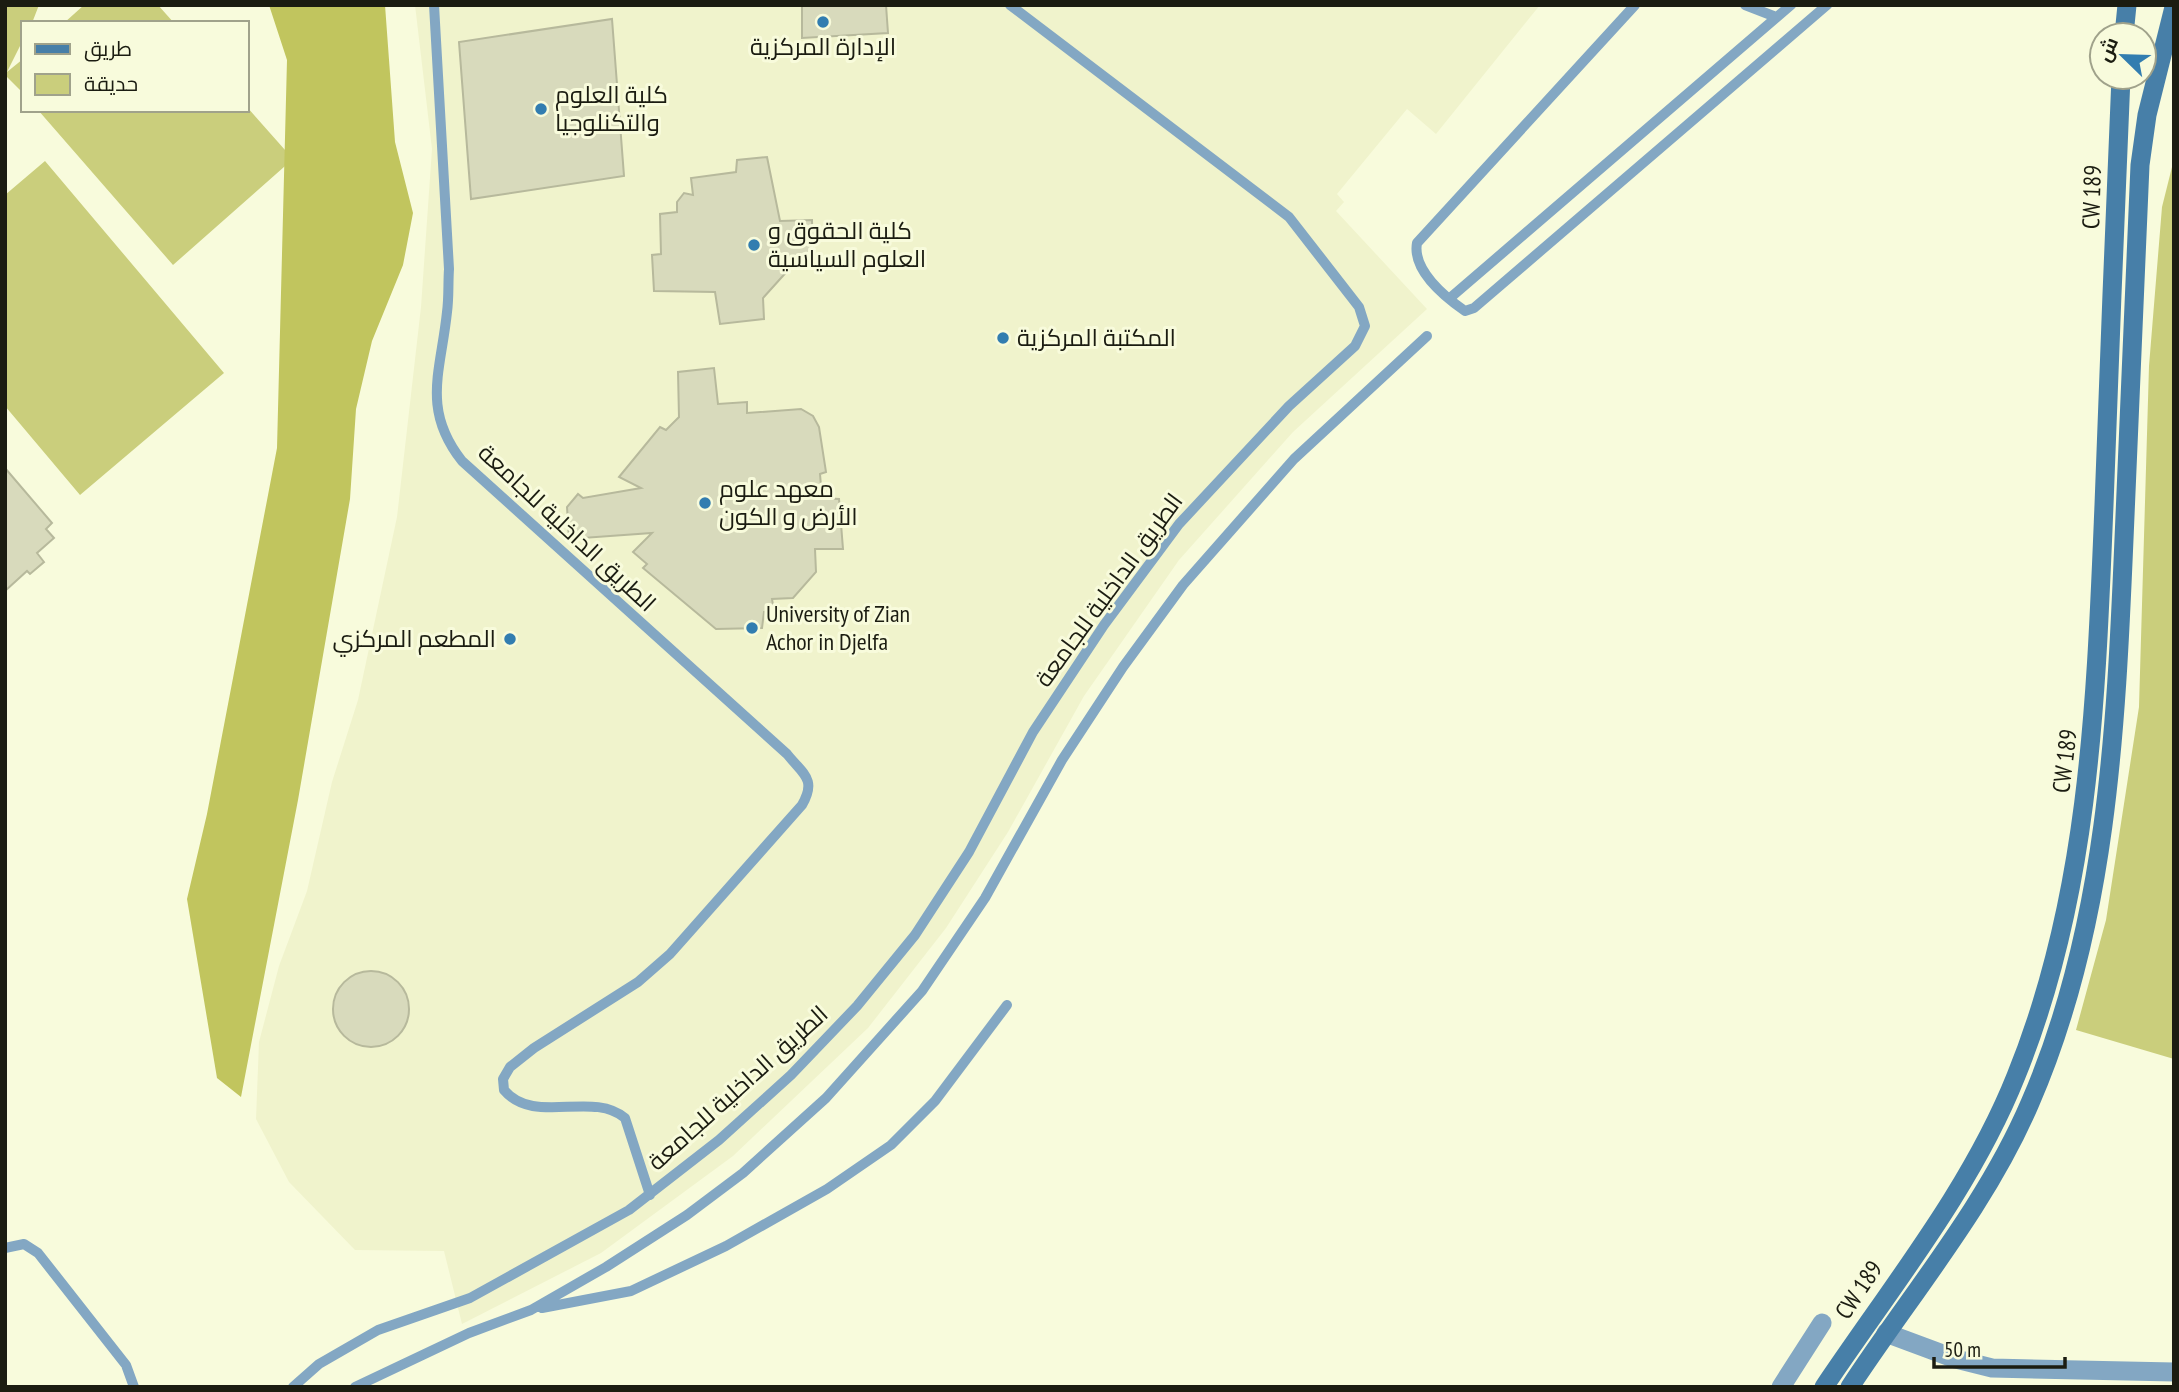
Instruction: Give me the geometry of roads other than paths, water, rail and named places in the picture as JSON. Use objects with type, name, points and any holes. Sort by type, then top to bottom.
[{"type":"main road","name":"CW 189","points":[[1850,1387],[1977,1202],[2013,1140],[2055,1041],[2086,923],[2099,851],[2117,705],[2140,164],[2147,115],[2174,8]]},
{"type":"main road","name":"CW 189","points":[[1824,1387],[1963,1182],[1995,1124],[2030,1039],[2064,917],[2078,847],[2095,706],[2120,91]]},
{"type":"street","points":[[1781,1387],[1822,1323]]},
{"type":"street","points":[[1886,1333],[1956,1359],[1992,1368],[2174,1372]]},
{"type":"lane","name":"الطريق الداخلية للجامعة","points":[[434,5],[449,269],[447,312],[436,370],[436,411],[446,441],[462,461],[594,583],[787,754],[809,781],[810,791],[802,805],[670,954],[638,982],[534,1048],[510,1067],[503,1079],[504,1090],[515,1100],[541,1107],[591,1105],[617,1111],[628,1126],[650,1195]]},
{"type":"lane","name":"الطريق الداخلية للجامعة","points":[[293,1387],[319,1364],[378,1330],[470,1298],[629,1210],[719,1140],[781,1084],[858,1006],[915,935],[962,863],[1033,732],[1120,602],[1179,524],[1289,406],[1355,346],[1365,326],[1359,307],[1289,217],[1010,5]]},
{"type":"lane","points":[[1634,5],[1417,243],[1416,258],[1422,269],[1465,311],[1474,308],[1828,5]]},
{"type":"lane","points":[[1745,5],[1776,17]]},
{"type":"lane","points":[[1450,298],[1791,5]]},
{"type":"lane","points":[[531,1310],[641,1245],[743,1173],[826,1098],[881,1039],[922,991],[985,898],[1062,760],[1122,667],[1183,585],[1294,459],[1427,336]]},
{"type":"lane","points":[[355,1387],[469,1333],[531,1310],[631,1291],[726,1245],[827,1189],[891,1145],[934,1101],[1007,1005]]},
{"type":"lane","points":[[5,1248],[23,1244],[38,1253],[126,1365],[134,1387]]},
{"type":"place","name":"الإدارة المركزية","points":[[823,22]]},
{"type":"place","name":"كلية العلوم والتكنلوجيا","points":[[541,109]]},
{"type":"place","name":"كلية الحقوق و العلوم السياسية","points":[[754,245]]},
{"type":"place","name":"المكتبة المركزية","points":[[1003,338]]},
{"type":"place","name":"معهد علوم الأرض و الكون","points":[[705,503]]},
{"type":"place","name":"University of Zian Achor in Djelfa","points":[[752,628]]},
{"type":"place","name":"المطعم المركزي","points":[[510,639]]}]
